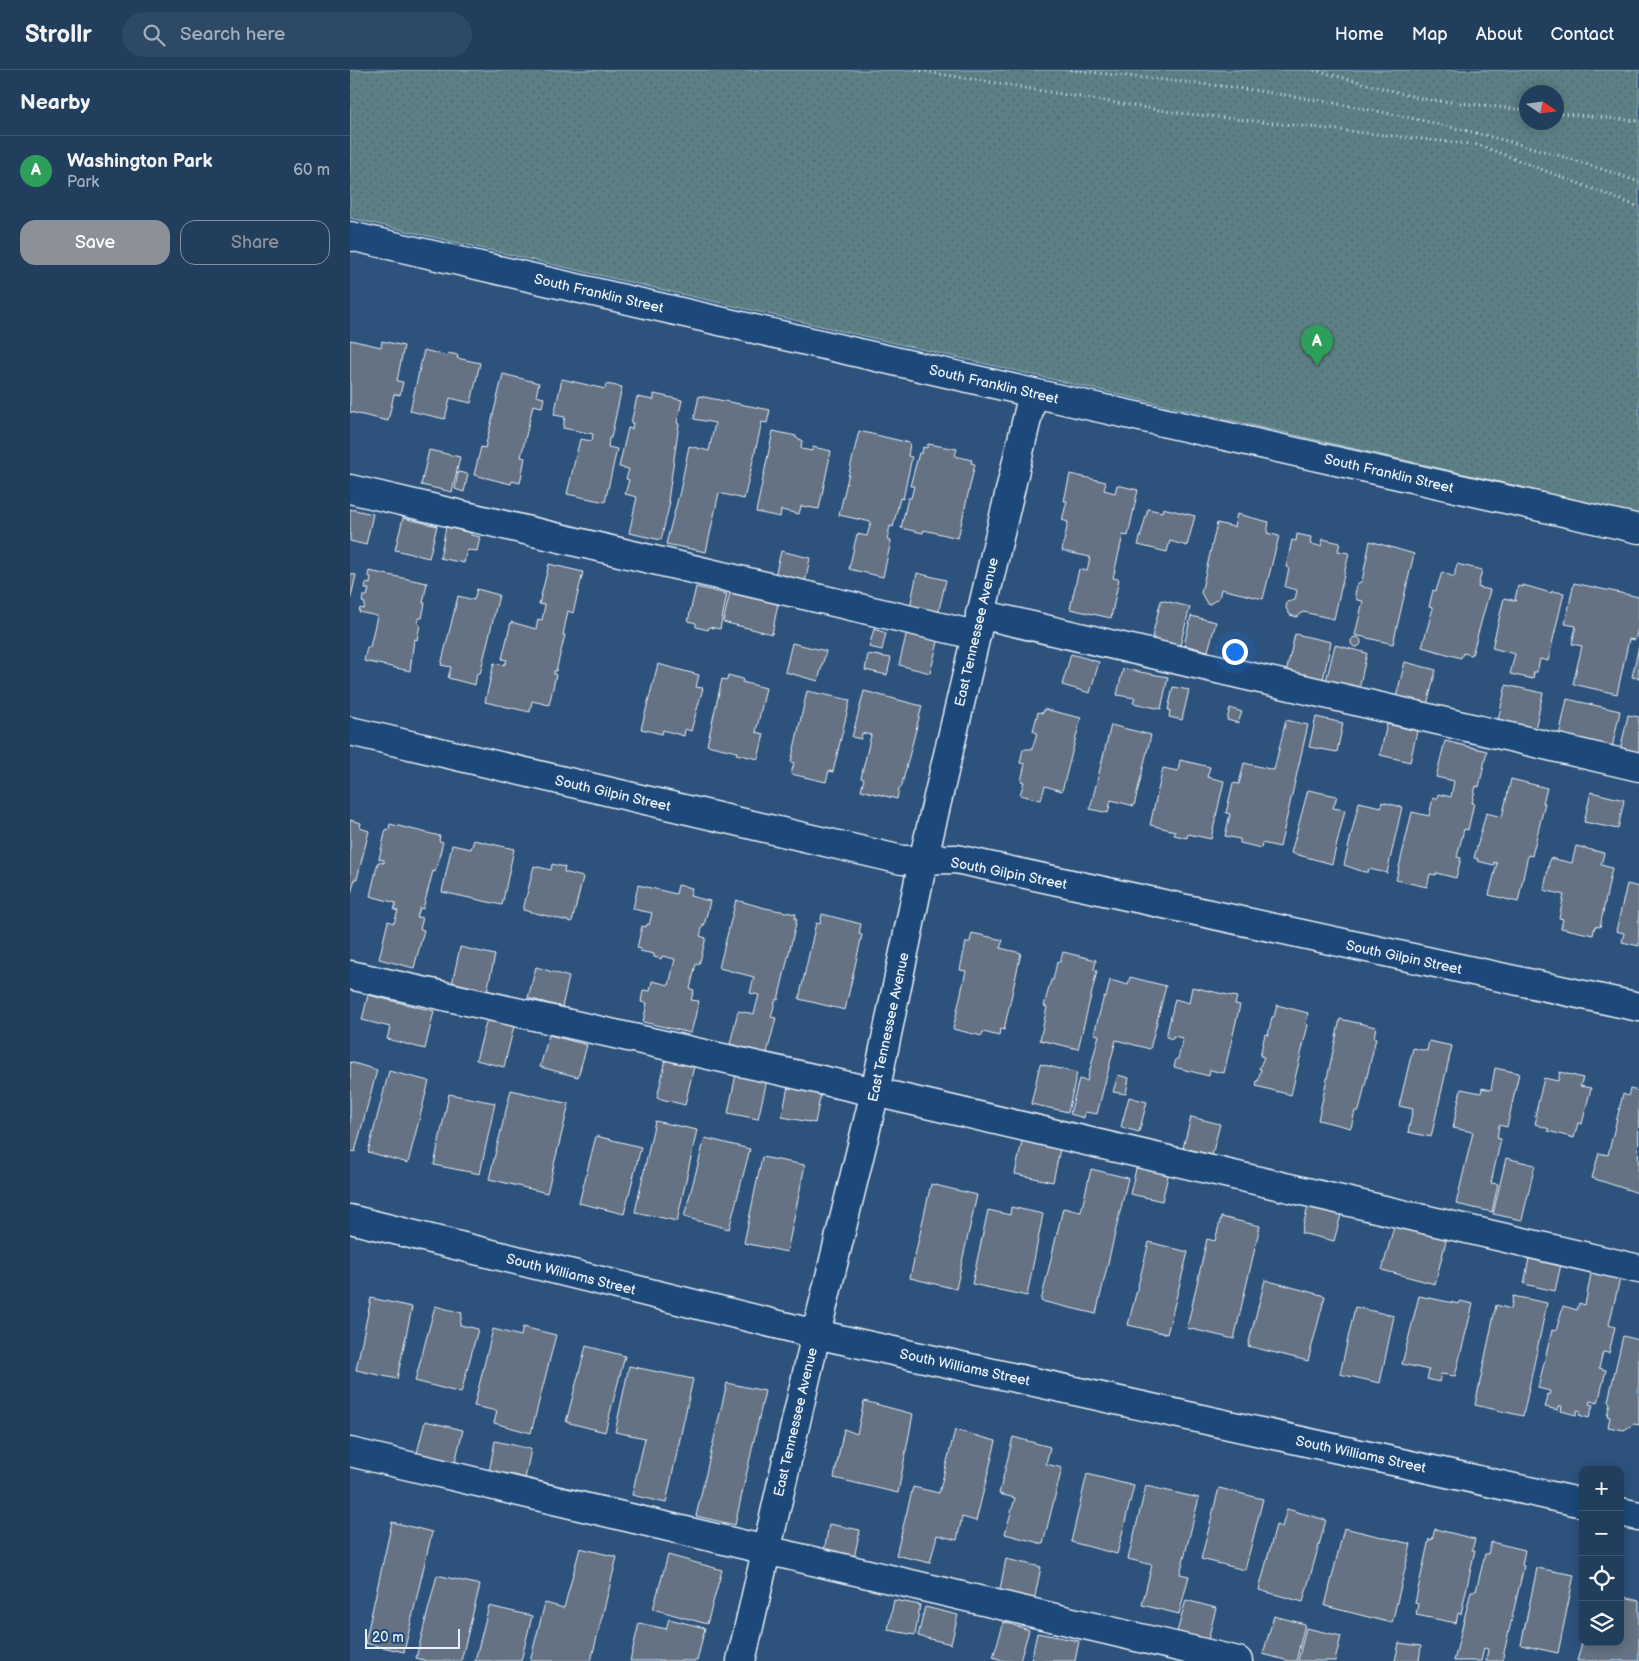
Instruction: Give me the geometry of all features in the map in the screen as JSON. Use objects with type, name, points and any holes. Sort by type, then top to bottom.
[{"type":"street","name":"South Franklin Street","points":[[350,236],[1033,393],[1639,529]]},
{"type":"street","name":"East Tennessee Avenue","points":[[740,1661],[874,1092],[923,860],[1033,393]]},
{"type":"street","points":[[350,489],[1639,767]]},
{"type":"street","name":"South Gilpin Street","points":[[350,731],[902,860],[956,859],[1639,1007]]},
{"type":"street","points":[[350,975],[874,1092],[1639,1269]]},
{"type":"street","name":"South Williams Street","points":[[350,1219],[816,1334],[1579,1502]]},
{"type":"street","points":[[350,1452],[1238,1661]]},
{"type":"street","points":[[1624,1513],[1639,1516]]},
{"type":"path","points":[[916,70],[1171,112],[1479,145],[1639,208]]},
{"type":"path","points":[[1071,70],[1251,90],[1380,111],[1505,140],[1639,182]]},
{"type":"path","points":[[1314,70],[1423,99],[1519,109]]},
{"type":"path","points":[[1564,114],[1639,121]]},
{"type":"green space","points":[[350,70],[1639,70],[1639,514],[350,218]]},
{"type":"building","points":[[350,340],[381,347],[382,341],[404,346],[397,381],[403,382],[400,395],[394,394],[388,421],[350,412]]},
{"type":"building","points":[[424,350],[447,356],[448,353],[458,355],[457,358],[480,363],[471,403],[450,398],[445,419],[410,411]]},
{"type":"building","points":[[503,374],[539,383],[536,396],[544,398],[542,407],[533,405],[521,457],[525,458],[520,483],[512,481],[511,484],[474,475],[481,447],[485,448]]},
{"type":"building","points":[[562,379],[605,389],[606,384],[622,387],[611,438],[609,438],[608,447],[617,449],[605,502],[567,494],[580,439],[592,441],[593,434],[563,428],[565,417],[554,415]]},
{"type":"building","points":[[654,394],[682,400],[677,423],[679,424],[668,501],[670,502],[661,540],[629,533],[637,497],[625,494],[629,480],[626,479],[629,469],[619,467],[628,428],[632,429],[633,423],[631,423],[637,397],[654,400]]},
{"type":"building","points":[[699,396],[770,410],[767,423],[762,422],[744,499],[719,493],[706,552],[666,544],[680,491],[689,446],[709,451],[715,423],[694,419]]},
{"type":"building","points":[[773,431],[796,436],[796,438],[802,440],[801,449],[812,451],[813,447],[831,451],[819,509],[801,506],[799,514],[781,510],[780,517],[756,512]]},
{"type":"building","points":[[859,431],[910,443],[908,456],[912,457],[903,499],[900,498],[893,527],[890,526],[887,540],[891,541],[883,577],[849,569],[857,534],[867,536],[871,522],[839,515]]},
{"type":"building","points":[[928,444],[957,449],[955,456],[972,460],[971,463],[975,464],[958,538],[924,530],[923,533],[901,528],[908,498],[911,498],[914,486],[910,486],[919,453],[922,453],[923,447],[927,448]]},
{"type":"building","points":[[429,450],[460,457],[452,492],[421,485]]},
{"type":"building","points":[[458,472],[468,474],[464,492],[455,489]]},
{"type":"building","points":[[1070,474],[1106,482],[1104,490],[1115,493],[1117,485],[1138,490],[1128,536],[1123,535],[1113,578],[1119,579],[1111,618],[1070,609],[1079,569],[1087,571],[1090,557],[1062,551],[1068,522],[1062,520],[1067,501],[1064,501]]},
{"type":"building","points":[[1163,508],[1195,516],[1187,546],[1170,541],[1167,552],[1138,545],[1148,509],[1162,512]]},
{"type":"building","points":[[350,509],[373,514],[366,545],[350,541]]},
{"type":"building","points":[[1237,514],[1269,522],[1267,533],[1279,536],[1263,599],[1221,589],[1219,598],[1208,605],[1201,593],[1217,523],[1234,527]]},
{"type":"building","points":[[403,518],[437,526],[429,558],[395,550]]},
{"type":"building","points":[[446,527],[480,537],[477,551],[467,550],[464,563],[440,558]]},
{"type":"building","points":[[1297,534],[1311,537],[1310,544],[1321,546],[1323,539],[1340,543],[1338,551],[1349,553],[1334,619],[1303,612],[1297,617],[1290,615],[1286,608],[1287,602],[1295,600],[1297,590],[1285,587],[1289,568],[1286,567],[1292,540],[1296,541]]},
{"type":"building","points":[[1370,541],[1414,554],[1393,644],[1355,635],[1363,601],[1357,600],[1355,595],[1357,584],[1362,581]]},
{"type":"building","points":[[781,551],[810,558],[805,583],[775,576]]},
{"type":"building","points":[[549,564],[583,572],[573,613],[568,611],[563,635],[565,635],[556,671],[554,671],[556,675],[549,705],[532,701],[530,712],[485,702],[494,663],[504,665],[507,660],[502,659],[511,622],[536,629],[538,619],[542,620],[545,605],[539,604]]},
{"type":"building","points":[[1457,564],[1482,570],[1478,587],[1490,590],[1472,655],[1463,653],[1461,658],[1422,647],[1433,608],[1429,607],[1433,590],[1436,591],[1442,572],[1454,577]]},
{"type":"building","points":[[369,571],[427,583],[422,618],[419,618],[418,624],[420,625],[417,640],[414,639],[410,671],[364,661],[367,647],[370,647],[377,616],[359,612],[360,608],[364,609],[363,596],[367,596],[369,589],[365,589],[366,583],[370,584],[371,577],[368,576]]},
{"type":"building","points":[[917,573],[946,580],[938,614],[910,607]]},
{"type":"building","points":[[350,574],[356,575],[350,601]]},
{"type":"building","points":[[1574,583],[1639,597],[1639,624],[1635,640],[1629,639],[1617,694],[1573,684],[1582,646],[1572,644],[1576,626],[1565,624]]},
{"type":"building","points":[[1523,585],[1551,593],[1552,591],[1564,593],[1548,661],[1540,659],[1533,679],[1510,674],[1515,654],[1492,648],[1504,598],[1517,601],[1515,599],[1518,586],[1523,587]]},
{"type":"building","points":[[696,587],[727,594],[720,629],[709,627],[708,630],[696,627],[696,623],[688,621]]},
{"type":"building","points":[[477,589],[499,595],[480,674],[477,673],[475,685],[448,678],[451,667],[441,665],[458,596],[474,600]]},
{"type":"building","points":[[730,593],[778,604],[772,634],[723,622]]},
{"type":"building","points":[[1161,600],[1190,607],[1178,653],[1152,647],[1154,637],[1152,637]]},
{"type":"building","points":[[1191,616],[1216,622],[1208,651],[1184,645]]},
{"type":"building","points":[[874,629],[886,633],[882,650],[869,647]]},
{"type":"building","points":[[907,631],[939,638],[930,673],[899,665]]},
{"type":"building","points":[[1295,634],[1331,642],[1323,680],[1286,673]]},
{"type":"building","points":[[1354,637],[1358,637],[1361,642],[1360,646],[1354,647],[1351,644],[1351,640]]},
{"type":"building","points":[[792,643],[826,651],[818,681],[785,672]]},
{"type":"building","points":[[1335,645],[1367,653],[1359,689],[1326,681]]},
{"type":"building","points":[[1639,646],[1639,678],[1632,677]]},
{"type":"building","points":[[868,654],[891,658],[887,675],[865,670]]},
{"type":"building","points":[[1071,654],[1099,662],[1090,693],[1062,685]]},
{"type":"building","points":[[1405,662],[1436,670],[1427,705],[1396,697]]},
{"type":"building","points":[[658,664],[699,675],[696,687],[703,688],[691,731],[685,729],[684,736],[663,730],[662,734],[641,729]]},
{"type":"building","points":[[1123,669],[1168,677],[1161,709],[1133,703],[1135,698],[1117,695]]},
{"type":"building","points":[[728,675],[743,679],[742,682],[766,688],[756,732],[764,734],[758,759],[707,745],[722,679],[727,680]]},
{"type":"building","points":[[1506,685],[1543,693],[1535,729],[1498,720]]},
{"type":"building","points":[[1173,687],[1189,690],[1182,720],[1169,717],[1170,710],[1168,710]]},
{"type":"building","points":[[807,691],[850,700],[833,772],[829,771],[826,782],[791,774],[794,763],[791,762]]},
{"type":"building","points":[[864,691],[922,706],[897,799],[861,790],[864,779],[861,778],[871,735],[862,733],[861,739],[852,737]]},
{"type":"building","points":[[1567,699],[1620,711],[1612,748],[1559,736]]},
{"type":"building","points":[[1230,708],[1242,712],[1238,723],[1227,720]]},
{"type":"building","points":[[1044,709],[1081,718],[1062,791],[1045,786],[1041,800],[1020,795],[1024,782],[1021,781],[1025,764],[1020,763],[1023,749],[1032,749],[1037,733],[1033,731],[1038,712],[1043,713]]},
{"type":"building","points":[[1628,715],[1639,717],[1639,755],[1620,751]]},
{"type":"building","points":[[1316,717],[1343,723],[1337,752],[1309,747]]},
{"type":"building","points":[[1286,720],[1308,725],[1280,847],[1262,843],[1261,848],[1240,843],[1240,839],[1225,836],[1230,814],[1226,813],[1233,783],[1239,784],[1244,763],[1274,770]]},
{"type":"building","points":[[1387,724],[1417,731],[1410,762],[1380,755]]},
{"type":"building","points":[[1111,725],[1151,735],[1134,806],[1111,800],[1108,813],[1090,809]]},
{"type":"building","points":[[1445,741],[1487,751],[1479,787],[1476,786],[1468,830],[1464,829],[1457,857],[1461,858],[1456,878],[1436,873],[1436,875],[1430,874],[1427,887],[1396,880],[1412,812],[1429,816],[1433,798],[1437,799],[1438,794],[1451,797],[1454,781],[1436,777]]},
{"type":"building","points":[[1180,760],[1210,767],[1207,777],[1224,781],[1211,839],[1188,834],[1187,838],[1174,835],[1175,831],[1150,825],[1163,768],[1178,771]]},
{"type":"building","points":[[1511,779],[1547,788],[1532,856],[1528,855],[1518,902],[1489,895],[1497,863],[1494,862],[1494,865],[1477,861],[1478,859],[1474,858],[1486,813],[1502,817]]},
{"type":"building","points":[[1308,790],[1337,796],[1333,808],[1345,810],[1332,864],[1291,853]]},
{"type":"building","points":[[1591,792],[1624,800],[1618,829],[1584,822]]},
{"type":"building","points":[[1359,802],[1381,807],[1382,802],[1402,807],[1387,873],[1369,869],[1368,872],[1364,872],[1344,865]]},
{"type":"building","points":[[350,820],[361,823],[360,828],[369,831],[357,879],[355,878],[350,898]]},
{"type":"building","points":[[390,824],[440,836],[439,841],[443,842],[423,909],[420,908],[417,917],[423,918],[420,929],[424,930],[414,968],[379,959],[388,921],[394,923],[398,911],[394,910],[396,903],[370,896],[378,862],[384,863],[384,860],[379,859],[386,829],[389,830]]},
{"type":"building","points":[[474,840],[514,849],[502,905],[442,892],[452,845],[471,849]]},
{"type":"building","points":[[1576,846],[1604,853],[1601,865],[1612,868],[1600,927],[1595,926],[1593,935],[1561,928],[1563,919],[1559,918],[1564,895],[1544,890],[1550,858],[1572,863]]},
{"type":"building","points":[[552,864],[565,867],[564,872],[583,877],[572,922],[523,910],[534,866],[551,870]]},
{"type":"building","points":[[1627,884],[1639,887],[1639,946],[1622,942],[1624,933],[1616,931]]},
{"type":"building","points":[[638,885],[676,894],[678,885],[692,888],[690,896],[710,901],[700,936],[706,938],[699,965],[696,964],[690,989],[694,990],[691,1000],[699,1001],[691,1033],[643,1022],[647,1003],[641,1002],[643,990],[650,991],[652,981],[669,985],[675,959],[662,956],[661,959],[654,957],[654,954],[640,951],[641,949],[637,948],[642,926],[646,927],[647,924],[649,925],[652,913],[633,909]]},
{"type":"building","points":[[736,900],[796,914],[795,919],[797,919],[778,1000],[776,999],[771,1017],[776,1018],[767,1053],[730,1044],[738,1011],[754,1014],[759,995],[750,993],[754,977],[719,968]]},
{"type":"building","points":[[822,914],[861,924],[859,934],[862,935],[845,1010],[799,999],[816,923],[820,924]]},
{"type":"building","points":[[972,933],[1003,940],[1000,948],[1021,953],[1004,1030],[1000,1029],[999,1036],[983,1032],[982,1036],[953,1029],[966,971],[960,970],[966,942],[970,942]]},
{"type":"building","points":[[460,947],[495,955],[486,996],[451,989]]},
{"type":"building","points":[[1063,952],[1096,960],[1094,970],[1097,971],[1078,1049],[1040,1040],[1047,1007],[1044,1006],[1057,962],[1060,962]]},
{"type":"building","points":[[536,967],[569,977],[562,1007],[528,998]]},
{"type":"building","points":[[1130,977],[1166,986],[1150,1049],[1116,1040],[1097,1114],[1085,1112],[1084,1118],[1070,1114],[1079,1079],[1087,1081],[1099,1035],[1094,1034],[1110,980],[1128,985]]},
{"type":"building","points":[[1192,987],[1237,997],[1235,1004],[1240,1005],[1224,1073],[1210,1070],[1209,1076],[1174,1067],[1183,1038],[1173,1036],[1173,1039],[1166,1037],[1175,999],[1189,1003]]},
{"type":"building","points":[[368,995],[434,1011],[425,1049],[387,1039],[390,1027],[362,1020]]},
{"type":"building","points":[[1277,1005],[1308,1013],[1306,1024],[1308,1025],[1291,1095],[1256,1086],[1261,1069],[1259,1069],[1264,1057],[1260,1056],[1265,1034],[1268,1035]]},
{"type":"building","points":[[487,1019],[514,1026],[504,1067],[476,1060]]},
{"type":"building","points":[[1340,1019],[1376,1027],[1374,1037],[1376,1038],[1359,1111],[1355,1111],[1351,1128],[1318,1120]]},
{"type":"building","points":[[549,1035],[587,1045],[578,1077],[540,1067]]},
{"type":"building","points":[[1429,1041],[1452,1046],[1431,1137],[1408,1132],[1413,1109],[1399,1106],[1413,1048],[1427,1051]]},
{"type":"building","points":[[666,1059],[694,1066],[685,1105],[657,1098]]},
{"type":"building","points":[[350,1062],[377,1070],[355,1152],[350,1151]]},
{"type":"building","points":[[1040,1064],[1077,1073],[1068,1112],[1031,1104]]},
{"type":"building","points":[[1495,1068],[1519,1073],[1507,1127],[1499,1125],[1497,1138],[1501,1139],[1491,1183],[1498,1184],[1492,1212],[1456,1204],[1473,1132],[1453,1128],[1461,1089],[1481,1093],[1482,1088],[1491,1090]]},
{"type":"building","points":[[389,1071],[429,1081],[408,1163],[368,1152]]},
{"type":"building","points":[[1560,1072],[1583,1078],[1580,1086],[1591,1088],[1582,1124],[1578,1123],[1574,1138],[1548,1131],[1549,1129],[1535,1124],[1537,1116],[1535,1116],[1544,1078],[1558,1081]]},
{"type":"building","points":[[736,1074],[767,1080],[758,1119],[728,1113]]},
{"type":"building","points":[[1118,1075],[1129,1078],[1126,1094],[1113,1092]]},
{"type":"building","points":[[789,1081],[822,1088],[815,1123],[782,1117]]},
{"type":"building","points":[[1630,1089],[1639,1091],[1638,1193],[1592,1178],[1599,1153],[1608,1155],[1623,1094],[1628,1096]]},
{"type":"building","points":[[511,1090],[569,1104],[547,1193],[489,1179]]},
{"type":"building","points":[[449,1094],[495,1103],[480,1174],[434,1165]]},
{"type":"building","points":[[1129,1097],[1147,1102],[1139,1132],[1121,1127]]},
{"type":"building","points":[[1191,1117],[1220,1124],[1212,1155],[1183,1148]]},
{"type":"building","points":[[655,1121],[697,1130],[677,1221],[635,1212]]},
{"type":"building","points":[[596,1136],[641,1147],[624,1214],[579,1203]]},
{"type":"building","points":[[1023,1137],[1061,1144],[1053,1182],[1015,1174]]},
{"type":"building","points":[[705,1138],[750,1149],[729,1229],[684,1217]]},
{"type":"building","points":[[762,1157],[805,1165],[787,1252],[744,1243]]},
{"type":"building","points":[[1506,1158],[1535,1165],[1522,1220],[1493,1214]]},
{"type":"building","points":[[1137,1165],[1169,1172],[1162,1201],[1130,1194]]},
{"type":"building","points":[[1091,1169],[1128,1178],[1096,1314],[1041,1301],[1063,1208],[1081,1212]]},
{"type":"building","points":[[931,1184],[977,1195],[956,1289],[910,1278]]},
{"type":"building","points":[[1011,1207],[1043,1214],[1027,1296],[972,1284],[988,1210],[1010,1215]]},
{"type":"building","points":[[1308,1207],[1341,1215],[1334,1241],[1301,1233]]},
{"type":"building","points":[[1221,1217],[1260,1226],[1234,1339],[1187,1328],[1207,1239],[1215,1241]]},
{"type":"building","points":[[1395,1223],[1447,1237],[1435,1284],[1382,1270]]},
{"type":"building","points":[[1149,1242],[1188,1252],[1167,1334],[1128,1325]]},
{"type":"building","points":[[1530,1253],[1562,1260],[1555,1291],[1524,1284]]},
{"type":"building","points":[[1592,1268],[1622,1270],[1609,1325],[1615,1327],[1609,1353],[1603,1352],[1599,1368],[1606,1370],[1598,1403],[1590,1401],[1589,1404],[1593,1405],[1589,1418],[1579,1415],[1581,1411],[1577,1410],[1576,1415],[1561,1411],[1562,1406],[1559,1406],[1558,1410],[1545,1407],[1548,1398],[1546,1398],[1547,1394],[1549,1395],[1550,1391],[1538,1388],[1552,1330],[1556,1331],[1563,1306],[1577,1310],[1579,1303],[1585,1305]]},
{"type":"building","points":[[1265,1280],[1325,1296],[1308,1361],[1248,1346]]},
{"type":"building","points":[[1419,1296],[1459,1304],[1460,1301],[1473,1304],[1455,1376],[1441,1374],[1439,1382],[1427,1379],[1429,1370],[1402,1364]]},
{"type":"building","points":[[1513,1296],[1547,1303],[1523,1416],[1475,1405],[1496,1305],[1511,1309]]},
{"type":"building","points":[[371,1298],[412,1307],[397,1379],[356,1370]]},
{"type":"building","points":[[435,1306],[462,1313],[460,1325],[478,1329],[461,1393],[415,1381]]},
{"type":"building","points":[[1355,1307],[1394,1316],[1380,1383],[1340,1374]]},
{"type":"building","points":[[523,1327],[556,1335],[531,1433],[494,1423],[497,1411],[474,1406],[493,1329],[521,1336]]},
{"type":"building","points":[[1623,1336],[1639,1340],[1639,1425],[1634,1424],[1624,1430],[1608,1427],[1610,1417],[1607,1416],[1610,1403],[1608,1401]]},
{"type":"building","points":[[586,1346],[625,1356],[605,1432],[566,1422]]},
{"type":"building","points":[[629,1366],[693,1379],[666,1503],[632,1495],[645,1438],[615,1432]]},
{"type":"building","points":[[727,1383],[765,1391],[735,1525],[696,1516]]},
{"type":"building","points":[[864,1401],[913,1414],[898,1493],[834,1478],[844,1429],[857,1434]]},
{"type":"building","points":[[425,1421],[463,1430],[454,1467],[416,1457]]},
{"type":"building","points":[[955,1430],[996,1441],[976,1521],[962,1517],[957,1540],[937,1535],[930,1563],[896,1555],[913,1487],[939,1493]]},
{"type":"building","points":[[1013,1437],[1050,1447],[1046,1464],[1062,1468],[1043,1544],[1005,1534],[1015,1498],[999,1494]]},
{"type":"building","points":[[495,1441],[531,1449],[524,1484],[488,1477]]},
{"type":"building","points":[[1087,1474],[1134,1486],[1117,1554],[1071,1542]]},
{"type":"building","points":[[1146,1486],[1199,1498],[1180,1574],[1189,1576],[1179,1614],[1142,1605],[1152,1565],[1128,1559]]},
{"type":"building","points":[[1219,1488],[1263,1499],[1245,1570],[1201,1559]]},
{"type":"building","points":[[1287,1509],[1326,1520],[1303,1602],[1259,1590],[1276,1525],[1282,1527]]},
{"type":"building","points":[[392,1522],[432,1532],[404,1652],[365,1643]]},
{"type":"building","points":[[829,1524],[860,1530],[854,1558],[824,1552]]},
{"type":"building","points":[[1344,1528],[1411,1544],[1392,1623],[1325,1606]]},
{"type":"building","points":[[1435,1529],[1475,1539],[1472,1550],[1475,1550],[1461,1614],[1458,1613],[1456,1623],[1416,1615],[1418,1604],[1415,1603],[1429,1539],[1432,1540]]},
{"type":"building","points":[[1491,1542],[1525,1550],[1522,1565],[1524,1566],[1502,1661],[1486,1661],[1488,1649],[1484,1648],[1481,1661],[1454,1661],[1471,1591],[1476,1591],[1485,1554],[1488,1554]]},
{"type":"building","points":[[580,1548],[617,1557],[591,1661],[530,1661],[545,1603],[564,1608]]},
{"type":"building","points":[[668,1555],[722,1570],[707,1624],[653,1609]]},
{"type":"building","points":[[1006,1559],[1041,1567],[1034,1601],[999,1594]]},
{"type":"building","points":[[1537,1568],[1574,1575],[1558,1653],[1521,1645]]},
{"type":"building","points":[[437,1575],[480,1585],[461,1661],[427,1661],[416,1658]]},
{"type":"building","points":[[1624,1597],[1639,1601],[1639,1661],[1577,1661],[1581,1646],[1624,1646]]},
{"type":"building","points":[[894,1600],[920,1605],[915,1635],[888,1630]]},
{"type":"building","points":[[1186,1600],[1216,1608],[1208,1640],[1177,1632]]},
{"type":"building","points":[[489,1606],[532,1616],[521,1661],[475,1661]]},
{"type":"building","points":[[925,1607],[958,1615],[951,1644],[918,1636]]},
{"type":"building","points":[[1274,1616],[1305,1624],[1296,1661],[1263,1654]]},
{"type":"building","points":[[669,1619],[705,1628],[697,1661],[630,1661],[639,1623],[666,1629]]},
{"type":"building","points":[[1004,1622],[1029,1630],[1020,1661],[1005,1661],[993,1657]]},
{"type":"building","points":[[1306,1628],[1341,1636],[1335,1661],[1298,1661]]},
{"type":"building","points":[[1037,1633],[1079,1641],[1075,1661],[1031,1661]]},
{"type":"building","points":[[1399,1643],[1421,1646],[1419,1661],[1395,1661]]},
{"type":"place","name":"Washington Park","points":[[1317,366]]}]
